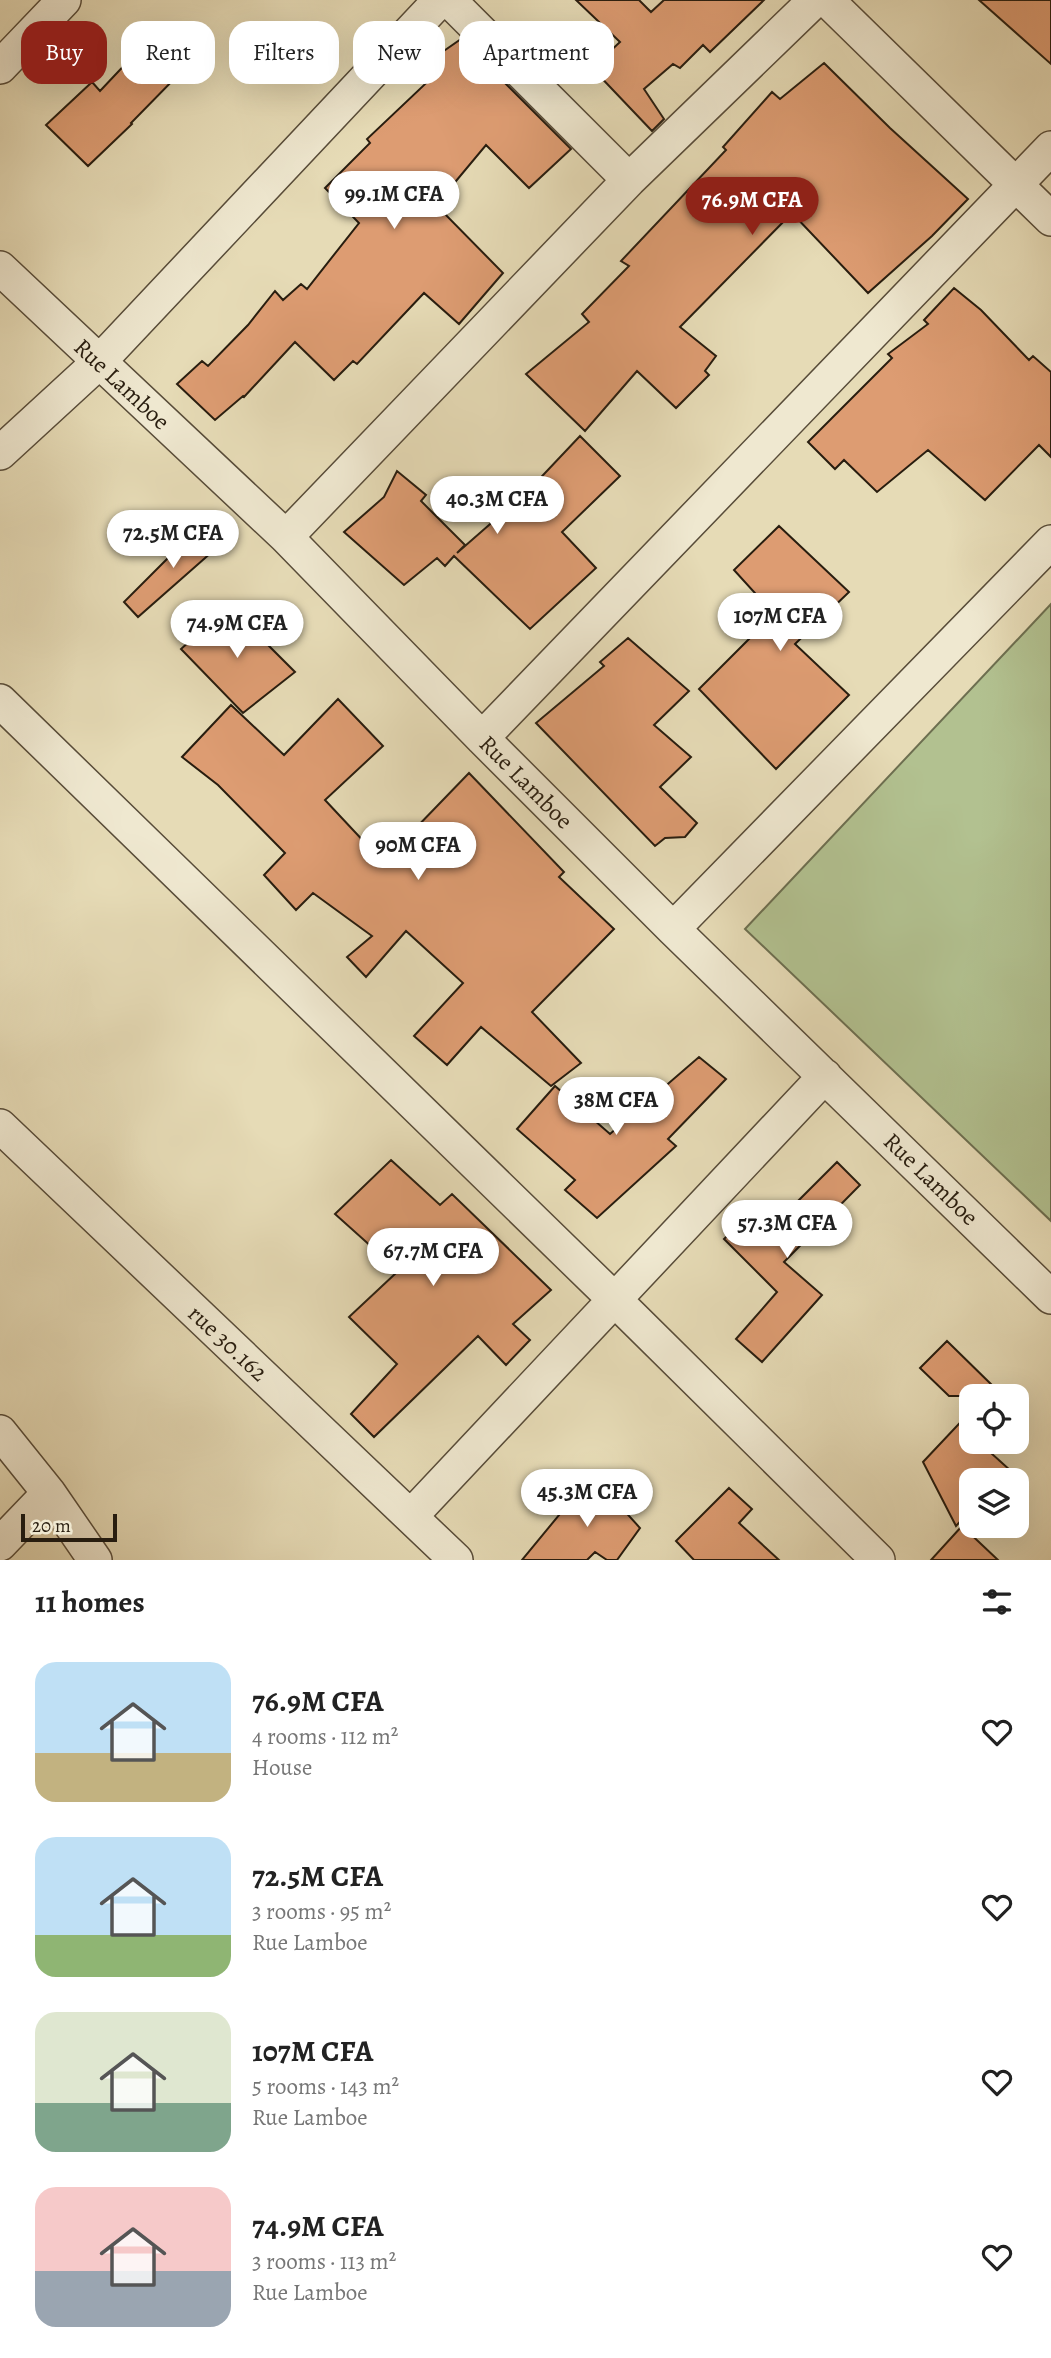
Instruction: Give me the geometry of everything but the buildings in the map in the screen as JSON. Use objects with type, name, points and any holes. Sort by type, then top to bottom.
[{"type":"street","points":[[0,67],[64,0]]},
{"type":"street","points":[[0,453],[99,362],[440,0]]},
{"type":"street","points":[[449,0],[629,180]]},
{"type":"street","points":[[286,537],[629,180],[815,0]]},
{"type":"street","points":[[827,0],[1051,219]]},
{"type":"street","points":[[482,738],[1051,148]]},
{"type":"street","name":"Rue Lamboe","points":[[0,268],[286,537],[673,929],[1051,1297]]},
{"type":"street","points":[[673,929],[1051,542]]},
{"type":"street","points":[[0,701],[878,1560]]},
{"type":"street","points":[[411,1516],[825,1076]]},
{"type":"street","name":"rue 30.162","points":[[0,1126],[456,1560]]},
{"type":"street","points":[[0,1432],[49,1493],[95,1560]]},
{"type":"street","points":[[0,1544],[49,1493]]},
{"type":"green space","points":[[1051,604],[1051,1221],[745,929]]}]
